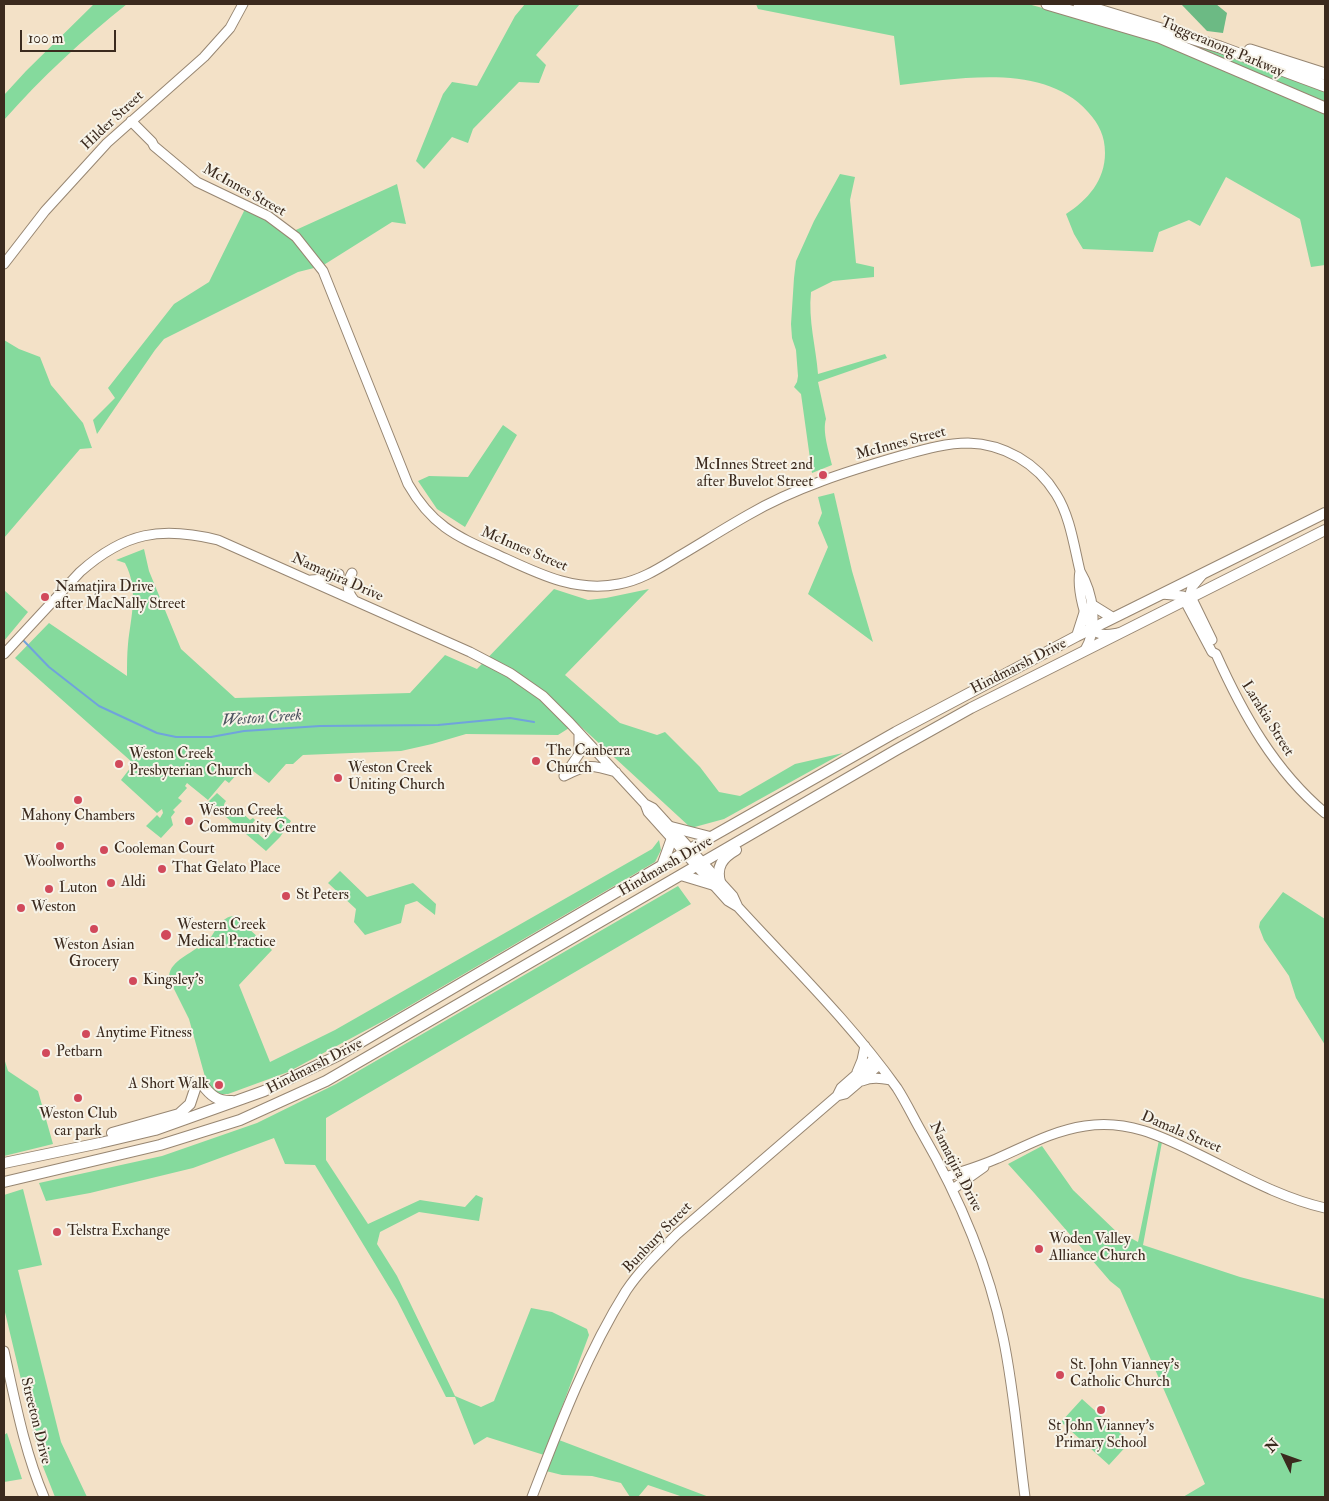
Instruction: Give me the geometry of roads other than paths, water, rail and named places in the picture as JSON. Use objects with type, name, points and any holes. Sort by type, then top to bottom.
[{"type":"highway","name":"Tuggeranong Parkway","points":[[1047,4],[1066,9],[1080,7],[1165,30],[1220,47],[1325,86]]},
{"type":"highway","name":"Tuggeranong Parkway","points":[[1080,7],[1159,37],[1325,108]]},
{"type":"highway","points":[[1165,30],[1222,42],[1325,74]]},
{"type":"highway","points":[[1234,69],[1325,113]]},
{"type":"main road","name":"Hindmarsh Drive","points":[[4,1163],[155,1130],[264,1091],[339,1055],[687,851],[896,732],[1076,636],[1325,513]]},
{"type":"main road","name":"Hindmarsh Drive","points":[[4,1182],[160,1145],[240,1120],[345,1071],[766,825],[971,708],[1325,530]]},
{"type":"main road","points":[[1076,636],[1088,608],[1113,618]]},
{"type":"main road","points":[[681,875],[717,884],[719,865],[726,856],[762,835],[766,825]]},
{"type":"main road","points":[[662,866],[671,832],[710,838]]},
{"type":"main road","points":[[100,1143],[110,1134],[179,1114],[190,1104],[198,1086],[219,1100],[237,1101]]},
{"type":"main road","points":[[4,1189],[23,1178]]},
{"type":"street","name":"Hilder Street","points":[[4,263],[44,211],[107,143],[204,57],[230,28],[243,4]]},
{"type":"street","name":"McInnes Street","points":[[128,124],[152,142],[154,146],[197,182],[268,216],[296,237],[308,251],[323,270],[408,484],[422,507],[441,525],[466,540],[540,574],[576,585],[618,584],[642,578],[750,514],[832,478],[932,447],[967,443],[984,445],[1007,452],[1029,464],[1043,477],[1056,494],[1064,511],[1080,571],[1085,580],[1088,608],[1093,628],[1090,642],[1085,650]]},
{"type":"street","name":"Namatjira Drive","points":[[6,652],[89,563],[120,544],[137,537],[163,532],[194,534],[218,540],[492,662],[543,696],[616,772],[644,804],[648,812],[671,832],[717,884],[733,896],[738,907],[797,969],[865,1046],[898,1090],[953,1189],[966,1216],[979,1254],[1003,1337],[1025,1497]]},
{"type":"street","points":[[352,573],[348,583],[350,596],[355,601]]},
{"type":"street","points":[[1162,594],[1188,598],[1192,587],[1204,573]]},
{"type":"street","points":[[309,580],[324,579],[339,574]]},
{"type":"street","name":"Larakia Street","points":[[1188,598],[1187,605],[1210,641],[1212,652],[1216,654],[1233,691],[1272,756],[1310,800],[1325,812]]},
{"type":"street","points":[[1093,628],[1099,633],[1109,635],[1118,633]]},
{"type":"street","points":[[579,733],[580,746],[578,754],[564,776],[585,766],[596,766],[616,772]]},
{"type":"street","points":[[855,1081],[865,1046]]},
{"type":"street","name":"Bunbury Street","points":[[532,1497],[578,1383],[605,1328],[627,1290],[653,1258],[677,1234],[837,1096],[845,1094],[855,1081],[877,1062]]},
{"type":"street","points":[[855,1081],[868,1078],[891,1080]]},
{"type":"street","name":"Damala Street","points":[[946,1177],[994,1160],[1056,1132],[1106,1124],[1137,1128],[1163,1137],[1290,1198],[1325,1208]]},
{"type":"street","name":"Damala Street","points":[[953,1189],[994,1160]]},
{"type":"street","name":"Streeton Drive","points":[[4,1351],[23,1434],[37,1481],[44,1497]]},
{"type":"waterway","name":"Weston Creek","points":[[22,639],[49,667],[99,706],[157,733],[176,737],[211,737],[244,731],[320,726],[438,725],[510,718],[534,722]]},
{"type":"place","name":"McInnes Street 2nd after Buvelot Street","points":[[823,475]]},
{"type":"place","name":"Namatjira Drive after MacNally Street","points":[[45,597]]},
{"type":"place","name":"The Canberra Church","points":[[536,761]]},
{"type":"place","name":"Weston Creek Presbyterian Church","points":[[119,764]]},
{"type":"place","name":"Weston Creek Uniting Church","points":[[338,778]]},
{"type":"place","name":"Mahony Chambers","points":[[78,800]]},
{"type":"place","name":"Weston Creek Community Centre","points":[[189,821]]},
{"type":"place","name":"Woolworths","points":[[60,846]]},
{"type":"place","name":"Cooleman Court","points":[[104,850]]},
{"type":"place","name":"That Gelato Place","points":[[162,869]]},
{"type":"place","name":"Aldi","points":[[111,883]]},
{"type":"place","name":"Luton","points":[[49,889]]},
{"type":"place","name":"St Peters","points":[[286,896]]},
{"type":"place","name":"Weston","points":[[21,908]]},
{"type":"place","name":"Weston Asian Grocery","points":[[94,929]]},
{"type":"place","name":"Western Creek Medical Practice","points":[[166,935]]},
{"type":"place","name":"Kingsley's","points":[[133,981]]},
{"type":"place","name":"Anytime Fitness","points":[[86,1034]]},
{"type":"place","name":"Petbarn","points":[[46,1053]]},
{"type":"place","name":"A Short Walk","points":[[219,1085]]},
{"type":"place","name":"Weston Club car park","points":[[78,1098]]},
{"type":"place","name":"Telstra Exchange","points":[[57,1232]]},
{"type":"place","name":"Woden Valley Alliance Church","points":[[1039,1249]]},
{"type":"place","name":"St. John Vianney's Catholic Church","points":[[1060,1375]]},
{"type":"place","name":"St John Vianney's Primary School","points":[[1101,1410]]}]
